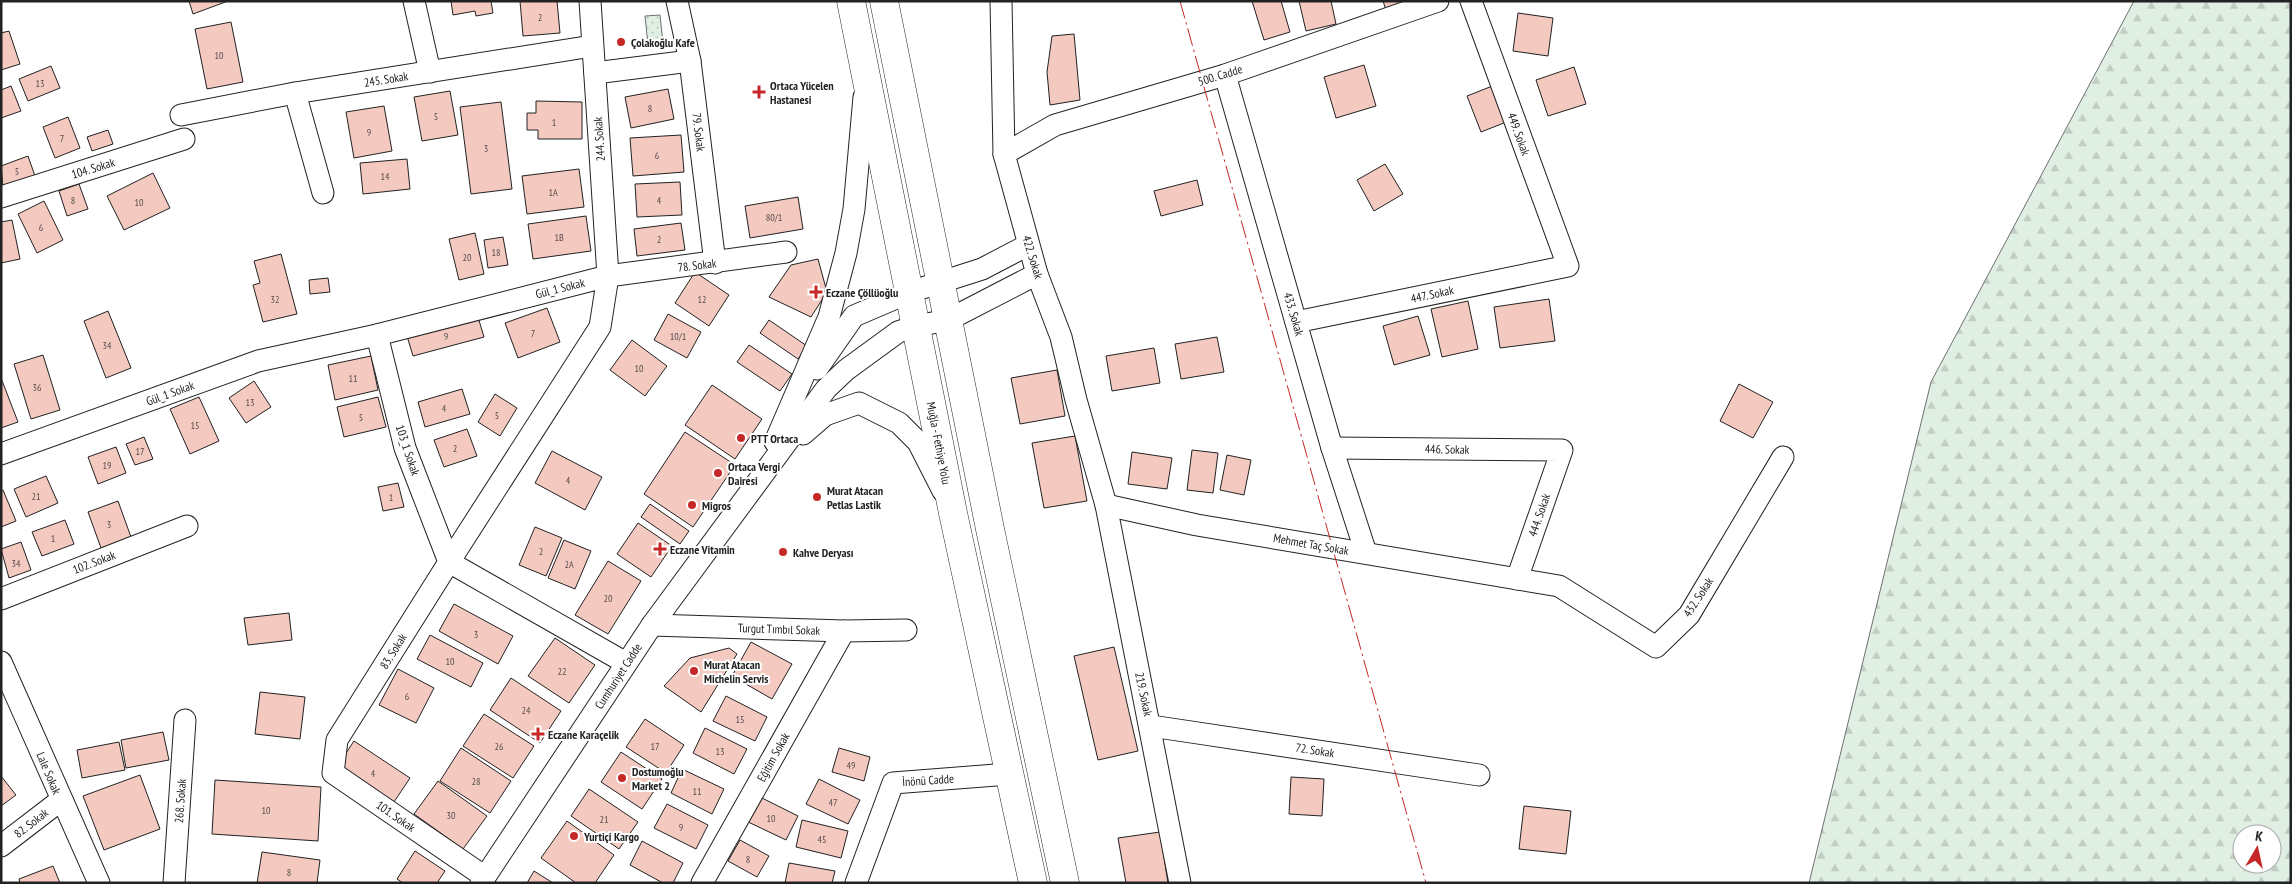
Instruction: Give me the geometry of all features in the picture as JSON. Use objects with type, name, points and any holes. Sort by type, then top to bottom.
[{"type":"highway","name":"Muğla - Fethiye Yolu","points":[[851,1],[953,513],[1032,883]]},
{"type":"highway","points":[[884,1],[940,282],[1065,883]]},
{"type":"street","points":[[414,1],[430,72]]},
{"type":"street","name":"244. Sokak","points":[[590,1],[608,276]]},
{"type":"street","name":"79. Sokak","points":[[677,1],[690,61],[715,263]]},
{"type":"street","name":"422. Sokak","points":[[1001,1],[1004,154],[1037,274],[1061,337],[1076,400],[1106,505]]},
{"type":"street","name":"500. Cadde","points":[[1004,154],[1055,125],[1225,75],[1438,1]]},
{"type":"street","name":"449. Sokak","points":[[1471,1],[1568,266]]},
{"type":"street","name":"245. Sokak","points":[[181,115],[295,93],[592,46]]},
{"type":"street","points":[[594,73],[690,61]]},
{"type":"street","points":[[761,474],[829,317],[846,253],[854,209],[866,71]]},
{"type":"street","name":"433. Sokak","points":[[1225,75],[1332,448],[1366,553]]},
{"type":"street","points":[[295,93],[323,193]]},
{"type":"street","name":"104. Sokak","points":[[1,197],[184,139]]},
{"type":"street","points":[[794,399],[854,316],[910,292],[982,269],[1028,245]]},
{"type":"street","name":"78. Sokak","points":[[608,276],[786,252]]},
{"type":"street","name":"447. Sokak","points":[[1296,322],[1568,266]]},
{"type":"street","points":[[761,474],[826,389],[846,370],[898,332],[916,326],[948,320],[1037,274]]},
{"type":"street","points":[[608,276],[600,327],[449,562],[626,664]]},
{"type":"street","name":"Gül_1 Sokak","points":[[1,454],[258,361],[377,334],[608,276]]},
{"type":"street","name":"103_1 Sokak","points":[[377,334],[405,448],[449,562]]},
{"type":"street","points":[[761,474],[825,414],[859,403],[899,422],[918,442],[953,513]]},
{"type":"street","name":"446. Sokak","points":[[1332,448],[1562,450]]},
{"type":"street","name":"444. Sokak","points":[[1517,579],[1562,450]]},
{"type":"street","name":"432. Sokak","points":[[1517,579],[1559,586],[1656,647],[1689,615],[1783,457]]},
{"type":"street","name":"Cumhuriyet Cadde","points":[[483,880],[652,625],[761,474]]},
{"type":"street","name":"Mehmet Taç Sokak","points":[[1106,505],[1197,524],[1517,579]]},
{"type":"street","name":"219. Sokak","points":[[1106,505],[1180,883]]},
{"type":"street","name":"102. Sokak","points":[[1,598],[187,526]]},
{"type":"street","name":"83. Sokak","points":[[337,740],[449,562]]},
{"type":"street","name":"Turgut Tımbıl Sokak","points":[[652,625],[844,631],[906,630]]},
{"type":"street","name":"Eğitim Sokak","points":[[702,883],[844,631]]},
{"type":"street","name":"Lale Sokak","points":[[1,662],[99,883]]},
{"type":"street","name":"268. Sokak","points":[[174,883],[185,720]]},
{"type":"street","name":"72. Sokak","points":[[1150,726],[1479,775]]},
{"type":"street","name":"101. Sokak","points":[[337,740],[333,773],[483,880]]},
{"type":"street","name":"İnönü Cadde","points":[[856,883],[894,783],[1009,774]]},
{"type":"street","name":"82. Sokak","points":[[1,846],[61,800]]},
{"type":"green space","points":[[2134,1],[2291,1],[2291,883],[1809,883],[1931,382]]},
{"type":"green space","points":[[660,15],[663,44],[648,45],[645,16]]},
{"type":"building","points":[[189,1],[228,1],[193,14]]},
{"type":"building","points":[[451,1],[491,1],[493,13],[476,16],[475,11],[453,15]]},
{"type":"building","points":[[520,1],[557,1],[560,33],[523,36]]},
{"type":"building","points":[[1252,1],[1281,1],[1290,32],[1264,40]]},
{"type":"building","points":[[1299,1],[1331,1],[1336,24],[1306,31]]},
{"type":"building","points":[[1383,1],[1416,1],[1386,10]]},
{"type":"building","points":[[1518,13],[1553,18],[1548,56],[1513,51]]},
{"type":"building","points":[[231,22],[243,82],[207,89],[195,29]]},
{"type":"building","points":[[9,31],[20,64],[1,70],[1,33]]},
{"type":"building","points":[[1074,34],[1080,100],[1050,105],[1047,72],[1052,36]]},
{"type":"building","points":[[1364,65],[1376,106],[1336,118],[1324,77]]},
{"type":"building","points":[[51,66],[60,88],[28,101],[19,79]]},
{"type":"building","points":[[1574,67],[1586,104],[1548,116],[1536,80]]},
{"type":"building","points":[[1500,83],[1514,119],[1481,132],[1467,96]]},
{"type":"building","points":[[11,86],[21,111],[1,118],[1,90]]},
{"type":"building","points":[[668,89],[674,119],[631,128],[625,97]]},
{"type":"building","points":[[450,91],[458,135],[422,141],[414,97]]},
{"type":"building","points":[[536,101],[582,102],[582,139],[538,139],[538,130],[527,130],[527,113],[536,113]]},
{"type":"building","points":[[501,102],[512,189],[471,194],[460,107]]},
{"type":"building","points":[[384,106],[392,151],[354,158],[346,112]]},
{"type":"building","points":[[68,117],[80,148],[55,158],[43,127]]},
{"type":"building","points":[[108,130],[113,144],[92,151],[87,137]]},
{"type":"building","points":[[681,135],[684,172],[633,176],[630,138]]},
{"type":"building","points":[[28,156],[35,176],[3,187],[1,166]]},
{"type":"building","points":[[407,159],[410,189],[363,194],[360,163]]},
{"type":"building","points":[[1385,164],[1403,194],[1374,211],[1357,180]]},
{"type":"building","points":[[579,169],[584,207],[527,214],[522,176]]},
{"type":"building","points":[[153,173],[170,208],[124,230],[107,196]]},
{"type":"building","points":[[1197,180],[1203,205],[1161,216],[1154,191]]},
{"type":"building","points":[[680,182],[682,215],[637,217],[635,184]]},
{"type":"building","points":[[79,184],[88,209],[67,216],[59,191]]},
{"type":"building","points":[[798,197],[803,229],[750,238],[745,206]]},
{"type":"building","points":[[44,201],[63,240],[37,253],[18,214]]},
{"type":"building","points":[[586,216],[591,251],[533,259],[528,224]]},
{"type":"building","points":[[12,220],[20,259],[1,263],[1,222]]},
{"type":"building","points":[[681,223],[685,250],[637,256],[634,229]]},
{"type":"building","points":[[475,233],[484,274],[459,280],[449,239]]},
{"type":"building","points":[[503,237],[508,265],[488,268],[484,240]]},
{"type":"building","points":[[281,254],[297,314],[263,322],[253,285],[260,283],[254,261]]},
{"type":"building","points":[[818,259],[827,292],[811,317],[769,297],[791,265]]},
{"type":"building","points":[[695,272],[729,295],[709,326],[675,303]]},
{"type":"building","points":[[328,278],[330,292],[310,294],[309,280]]},
{"type":"building","points":[[1549,299],[1555,341],[1500,348],[1494,307]]},
{"type":"building","points":[[1468,301],[1478,349],[1442,357],[1431,309]]},
{"type":"building","points":[[547,308],[560,342],[518,358],[505,323]]},
{"type":"building","points":[[108,311],[131,368],[106,378],[84,321]]},
{"type":"building","points":[[668,314],[701,332],[687,358],[654,340]]},
{"type":"building","points":[[1418,316],[1430,355],[1394,365],[1383,326]]},
{"type":"building","points":[[478,317],[484,337],[413,356],[407,336]]},
{"type":"building","points":[[769,320],[807,346],[798,359],[760,333]]},
{"type":"building","points":[[1217,337],[1224,372],[1181,379],[1175,344]]},
{"type":"building","points":[[632,340],[667,366],[645,396],[610,370]]},
{"type":"building","points":[[749,345],[792,374],[780,391],[737,362]]},
{"type":"building","points":[[1154,348],[1160,383],[1112,391],[1106,356]]},
{"type":"building","points":[[43,355],[60,410],[31,419],[14,364]]},
{"type":"building","points":[[371,356],[378,390],[335,400],[328,365]]},
{"type":"building","points":[[1057,370],[1065,416],[1020,424],[1011,378]]},
{"type":"building","points":[[1,378],[18,422],[1,428]]},
{"type":"building","points":[[254,381],[271,407],[246,423],[229,398]]},
{"type":"building","points":[[1739,384],[1773,402],[1753,438],[1720,421]]},
{"type":"building","points":[[712,385],[762,419],[735,459],[685,425]]},
{"type":"building","points":[[462,389],[470,414],[425,427],[418,402]]},
{"type":"building","points":[[495,394],[517,408],[500,436],[478,422]]},
{"type":"building","points":[[199,397],[219,441],[190,454],[170,409]]},
{"type":"building","points":[[378,397],[386,427],[344,437],[337,407]]},
{"type":"building","points":[[467,429],[477,456],[444,467],[434,440]]},
{"type":"building","points":[[685,432],[735,465],[693,527],[644,494]]},
{"type":"building","points":[[1075,436],[1087,501],[1044,508],[1032,443]]},
{"type":"building","points":[[144,437],[153,459],[135,465],[126,444]]},
{"type":"building","points":[[116,447],[126,473],[98,484],[88,457]]},
{"type":"building","points":[[1192,450],[1218,453],[1213,493],[1187,490]]},
{"type":"building","points":[[552,451],[602,477],[585,510],[535,483]]},
{"type":"building","points":[[1132,452],[1172,458],[1167,489],[1128,484]]},
{"type":"building","points":[[1227,455],[1251,460],[1244,495],[1220,490]]},
{"type":"building","points":[[46,476],[58,503],[26,517],[14,489]]},
{"type":"building","points":[[398,483],[404,507],[383,511],[378,487]]},
{"type":"building","points":[[3,490],[16,521],[1,527],[1,491]]},
{"type":"building","points":[[118,501],[131,537],[101,548],[88,512]]},
{"type":"building","points":[[650,504],[689,531],[680,544],[641,517]]},
{"type":"building","points":[[65,520],[74,544],[42,556],[32,532]]},
{"type":"building","points":[[638,523],[672,546],[651,577],[617,554]]},
{"type":"building","points":[[535,527],[562,538],[546,576],[519,565]]},
{"type":"building","points":[[564,540],[591,551],[575,589],[548,578]]},
{"type":"building","points":[[21,542],[31,570],[9,578],[1,549]]},
{"type":"building","points":[[608,561],[641,581],[608,634],[575,615]]},
{"type":"building","points":[[454,604],[513,636],[498,664],[439,631]]},
{"type":"building","points":[[289,613],[292,640],[248,645],[244,618]]},
{"type":"building","points":[[430,635],[483,663],[471,687],[417,659]]},
{"type":"building","points":[[555,638],[595,665],[569,703],[528,676]]},
{"type":"building","points":[[751,642],[792,664],[772,699],[732,676]]},
{"type":"building","points":[[1114,647],[1138,751],[1098,760],[1074,656]]},
{"type":"building","points":[[729,648],[737,654],[701,712],[664,686],[690,658]]},
{"type":"building","points":[[398,669],[434,688],[416,723],[379,705]]},
{"type":"building","points":[[511,678],[561,711],[540,743],[490,710]]},
{"type":"building","points":[[260,692],[305,697],[300,739],[255,734]]},
{"type":"building","points":[[726,696],[767,717],[755,741],[713,721]]},
{"type":"building","points":[[484,714],[534,746],[513,778],[463,746]]},
{"type":"building","points":[[645,719],[684,745],[666,773],[626,747]]},
{"type":"building","points":[[705,728],[747,749],[734,774],[693,753]]},
{"type":"building","points":[[163,732],[169,760],[126,768],[121,740]]},
{"type":"building","points":[[354,741],[410,778],[392,805],[336,768]]},
{"type":"building","points":[[119,742],[125,770],[82,778],[77,750]]},
{"type":"building","points":[[461,748],[511,781],[490,813],[440,781]]},
{"type":"building","points":[[839,748],[870,757],[864,781],[832,772]]},
{"type":"building","points":[[621,752],[662,779],[642,809],[601,782]]},
{"type":"building","points":[[682,769],[724,789],[712,814],[671,793]]},
{"type":"building","points":[[140,775],[160,829],[104,850],[83,796]]},
{"type":"building","points":[[1,776],[16,795],[1,806]]},
{"type":"building","points":[[1291,777],[1324,779],[1322,816],[1289,814]]},
{"type":"building","points":[[819,779],[860,800],[848,824],[806,804]]},
{"type":"building","points":[[215,780],[321,787],[318,841],[212,834]]},
{"type":"building","points":[[438,781],[487,816],[463,849],[414,814]]},
{"type":"building","points":[[589,789],[638,822],[619,849],[571,816]]},
{"type":"building","points":[[756,795],[798,816],[786,840],[744,820]]},
{"type":"building","points":[[667,804],[708,825],[696,849],[654,828]]},
{"type":"building","points":[[1524,806],[1571,811],[1566,854],[1519,849]]},
{"type":"building","points":[[802,820],[848,831],[841,858],[796,847]]},
{"type":"building","points":[[567,821],[614,855],[595,883],[576,883],[541,858]]},
{"type":"building","points":[[1160,832],[1168,883],[1126,883],[1118,838]]},
{"type":"building","points":[[740,840],[769,856],[757,877],[728,861]]},
{"type":"building","points":[[642,841],[683,863],[673,883],[663,883],[630,865]]},
{"type":"building","points":[[415,851],[445,871],[437,883],[403,883],[397,879]]},
{"type":"building","points":[[262,852],[320,860],[317,883],[257,883]]},
{"type":"building","points":[[789,863],[835,871],[832,883],[785,883]]},
{"type":"building","points":[[53,866],[60,883],[20,883],[19,879]]},
{"type":"building","points":[[534,871],[553,883],[527,883]]},
{"type":"power","points":[[1180,1],[1426,883]]},
{"type":"place","name":"Çolakoğlu Kafe","points":[[621,42]]},
{"type":"place","name":"Ortaca Yücelen Hastanesi","points":[[759,92]]},
{"type":"place","name":"Eczane Çöllüoğlu","points":[[816,292]]},
{"type":"place","name":"PTT Ortaca","points":[[741,438]]},
{"type":"place","name":"Ortaca Vergi Dairesi","points":[[718,473]]},
{"type":"place","name":"Murat Atacan Petlas Lastik","points":[[817,497]]},
{"type":"place","name":"Migros","points":[[692,505]]},
{"type":"place","name":"Eczane Vitamin","points":[[660,549]]},
{"type":"place","name":"Kahve Deryası","points":[[783,552]]},
{"type":"place","name":"Murat Atacan Michelin Servis","points":[[694,671]]},
{"type":"place","name":"Eczane Karaçelik","points":[[538,734]]},
{"type":"place","name":"Dostumoğlu Market 2","points":[[622,778]]},
{"type":"place","name":"Yurtiçi Kargo","points":[[574,836]]}]
